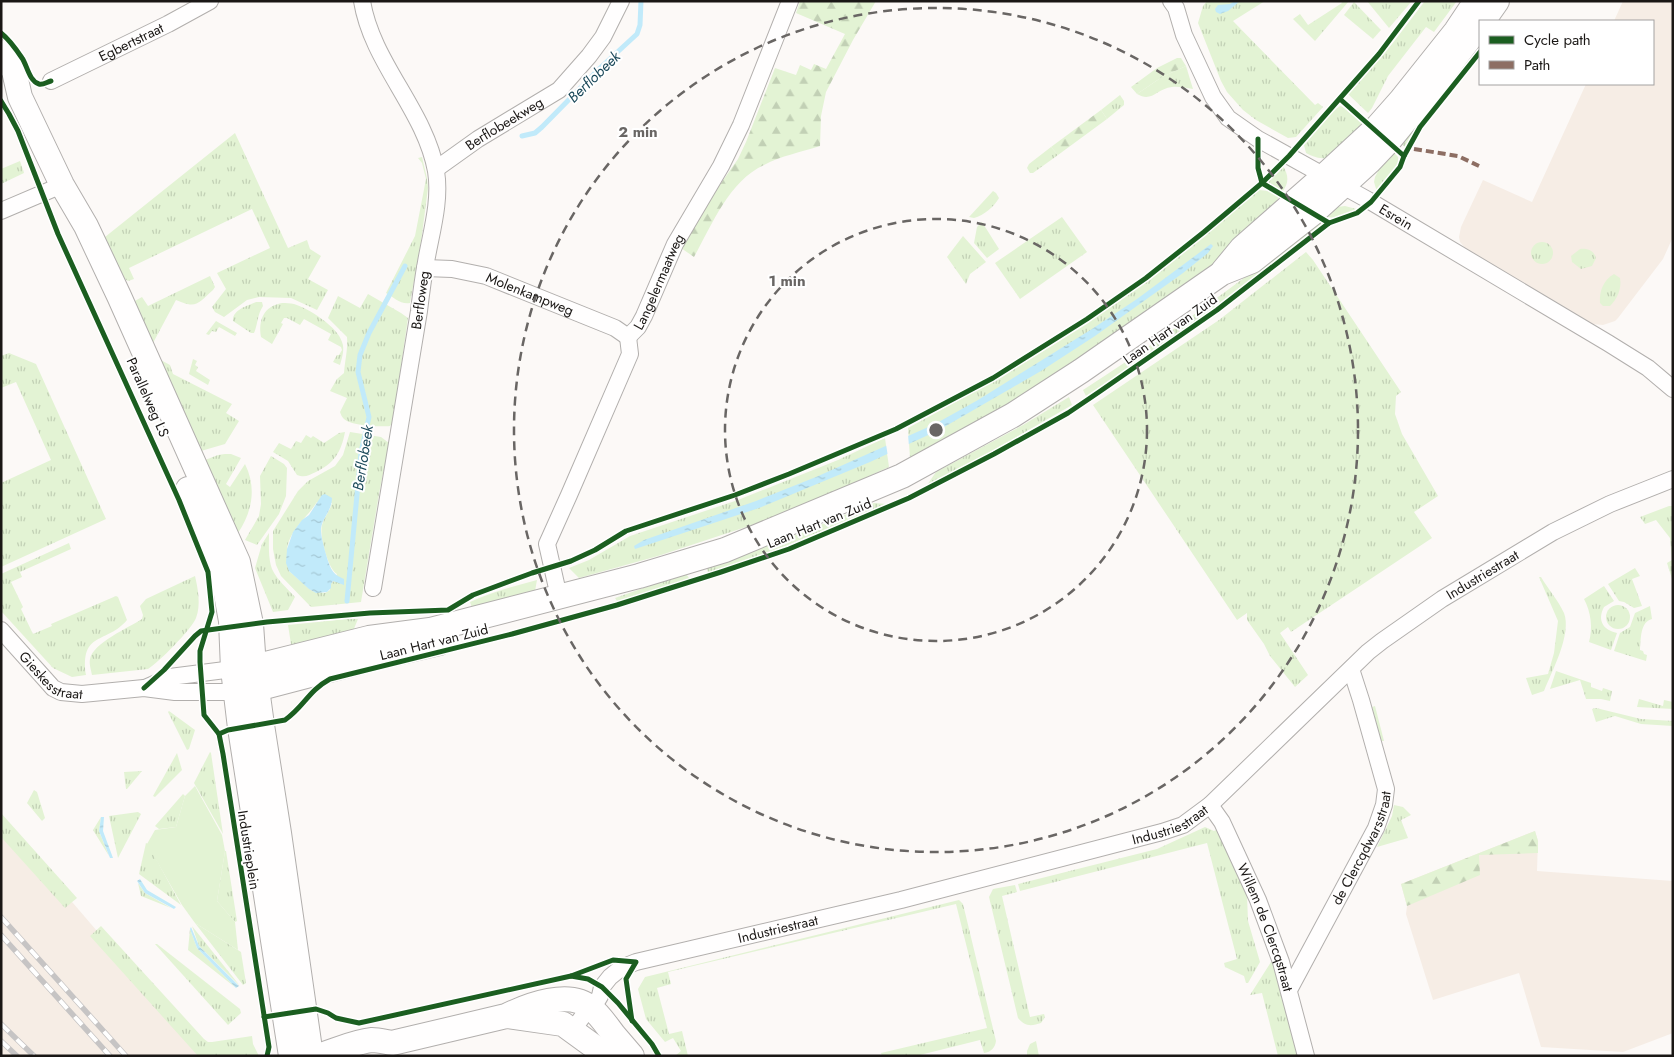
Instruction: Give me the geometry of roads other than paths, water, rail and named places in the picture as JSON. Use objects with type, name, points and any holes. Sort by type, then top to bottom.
[{"type":"main road","name":"Laan Hart van Zuid","points":[[1334,181],[1373,130],[1396,105],[1456,31],[1476,1]]},
{"type":"main road","points":[[1484,20],[1497,1]]},
{"type":"main road","name":"Laan Hart van Zuid","points":[[245,679],[369,638],[430,630],[639,576],[725,550],[902,476],[968,441],[1081,372],[1222,273],[1242,248],[1388,142],[1479,26]]},
{"type":"main road","name":"Parallelweg LS","points":[[1,52],[14,71],[20,97],[62,185],[94,278],[238,606]]},
{"type":"main road","name":"Parallelweg LS","points":[[1,77],[20,97]]},
{"type":"main road","name":"Laan Hart van Zuid","points":[[245,679],[458,640],[592,600],[619,590],[639,576]]},
{"type":"main road","name":"Industrieplein","points":[[238,606],[245,679],[291,1056]]},
{"type":"main road","name":"Industrieplein","points":[[245,679],[311,1056]]},
{"type":"main road","points":[[317,1056],[355,1043],[374,1040],[385,1049],[506,1016],[522,1008],[548,1000],[566,999],[590,1006],[632,1056]]},
{"type":"main road","points":[[304,1010],[311,1022],[331,1038],[355,1043]]},
{"type":"main road","points":[[506,1016],[563,1024],[607,1056]]},
{"type":"street","name":"Egbertstraat","points":[[51,81],[168,24],[210,1]]},
{"type":"street","name":"Berfloweg","points":[[362,1],[364,14],[373,40],[422,130],[436,170],[437,182],[437,202],[424,268],[420,311],[373,588]]},
{"type":"street","name":"Berflobeekweg","points":[[436,170],[478,139],[559,90],[603,37],[622,1]]},
{"type":"street","name":"Langelermaatweg","points":[[559,596],[547,544],[630,354],[628,338],[638,327],[644,316],[675,244],[721,166],[741,125],[790,1]]},
{"type":"street","name":"Esrein","points":[[1178,4],[1184,35],[1209,90],[1220,109],[1228,118],[1258,139],[1334,181],[1608,343],[1648,368],[1673,389]]},
{"type":"street","points":[[1,211],[62,185]]},
{"type":"street","name":"Molenkampweg","points":[[424,268],[452,269],[486,276],[614,328],[628,338]]},
{"type":"street","name":"Industriestraat","points":[[573,1030],[590,1006],[597,1001],[602,987],[610,977],[621,968],[636,962],[972,881],[1183,825],[1210,805],[1382,641],[1442,599],[1553,532],[1610,504],[1673,479]]},
{"type":"street","name":"Gieskesstraat","points":[[1,630],[45,679],[61,692],[82,694],[144,688],[174,692],[245,679]]},
{"type":"street","name":"de Clercqdwarsstraat","points":[[1288,990],[1376,828],[1384,805],[1386,789],[1351,669]]},
{"type":"street","name":"Gieskesstraat","points":[[144,688],[170,677],[245,679]]},
{"type":"street","name":"Willem de Clercqstraat","points":[[1210,805],[1222,822],[1258,900],[1281,962],[1306,1056]]},
{"type":"water","points":[[1240,1],[1228,11],[1220,14],[1216,12],[1215,9],[1218,5],[1230,4]]},
{"type":"water","points":[[1211,244],[1213,246],[1208,253],[1183,273],[1095,336],[1041,371],[939,430],[870,462],[759,508],[635,549],[634,546],[644,540],[756,501],[816,477],[935,424],[978,400],[1092,329],[1137,299]]},
{"type":"water","points":[[325,494],[332,498],[331,506],[321,528],[323,543],[330,567],[333,572],[344,579],[344,585],[333,581],[331,588],[327,592],[316,593],[289,571],[286,563],[287,549],[293,532],[302,520],[309,515],[322,495]]},
{"type":"water","points":[[101,817],[104,817],[103,831],[113,858],[110,858],[99,831]]},
{"type":"water","points":[[140,879],[147,890],[176,907],[174,909],[145,893],[137,881]]},
{"type":"water","points":[[191,927],[199,946],[239,986],[236,988],[197,948],[190,929]]},
{"type":"waterway","name":"Berflobeek","points":[[522,136],[535,133],[542,127],[599,69],[637,34],[640,25],[641,1]]},
{"type":"waterway","name":"Berflobeek","points":[[347,601],[361,452],[369,417],[358,372],[360,355],[369,333],[405,266]]},
{"type":"railway","points":[[1,917],[126,1056]]},
{"type":"railway","points":[[1,935],[110,1056]]},
{"type":"railway","points":[[1,1024],[34,1056]]},
{"type":"railway","points":[[1,1041],[17,1056]]}]
